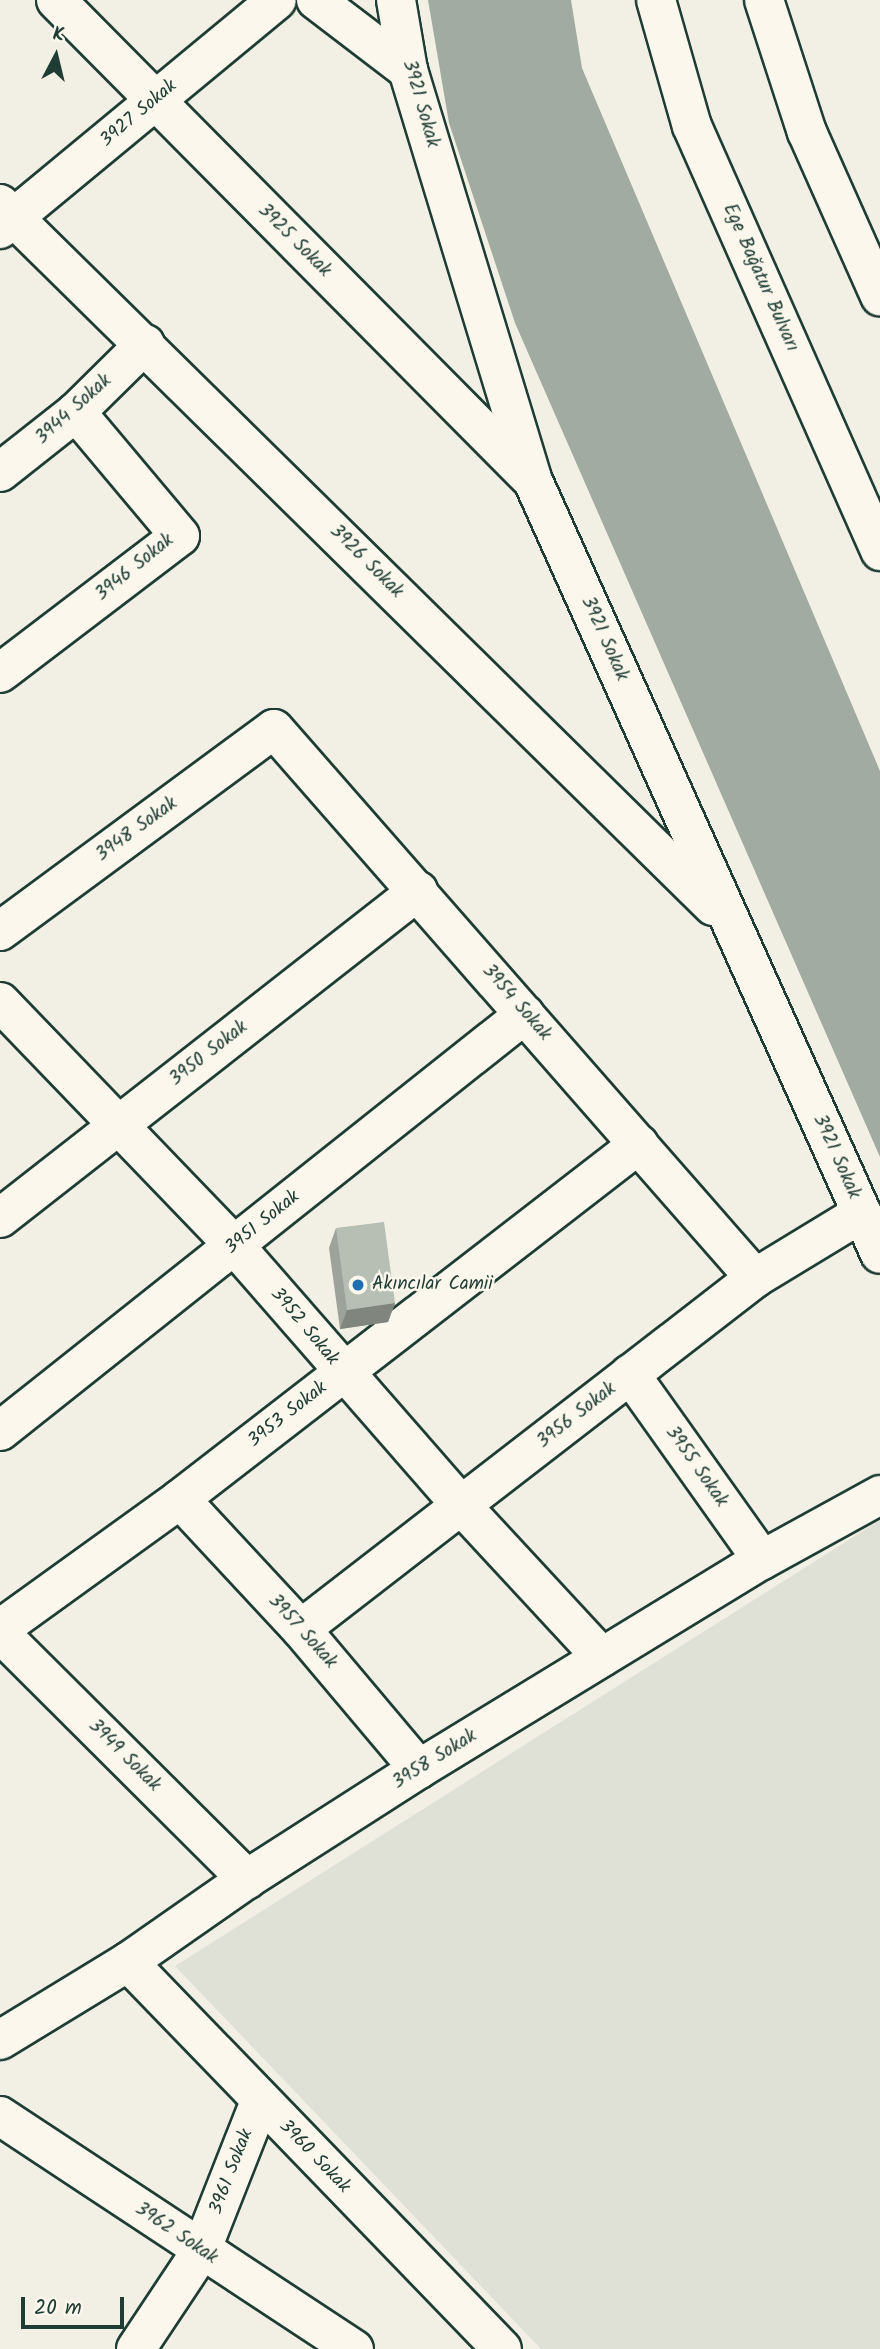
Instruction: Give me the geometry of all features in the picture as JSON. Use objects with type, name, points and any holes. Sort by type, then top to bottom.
[{"type":"street","name":"3925 Sokak","points":[[57,0],[533,481]]},
{"type":"street","name":"3927 Sokak","points":[[5,217],[155,101],[278,0]]},
{"type":"street","points":[[316,0],[408,70]]},
{"type":"street","name":"3921 Sokak","points":[[396,0],[408,70],[533,481],[880,1254]]},
{"type":"street","name":"Ege Bağatur Bulvarı","points":[[656,0],[692,126],[880,551]]},
{"type":"street","points":[[764,0],[807,132],[880,296]]},
{"type":"street","name":"3926 Sokak","points":[[5,217],[145,344],[730,922]]},
{"type":"street","name":"3944 Sokak","points":[[0,472],[76,412],[145,344]]},
{"type":"street","name":"3946 Sokak","points":[[0,673],[180,536],[76,412]]},
{"type":"street","name":"3954 Sokak","points":[[274,729],[755,1278]]},
{"type":"street","name":"3948 Sokak","points":[[0,931],[274,729]]},
{"type":"street","name":"3950 Sokak","points":[[0,1218],[418,891]]},
{"type":"street","name":"3952 Sokak","points":[[0,1002],[121,1124],[235,1246],[461,1505],[602,1657]]},
{"type":"street","name":"3951 Sokak","points":[[0,1430],[525,1014]]},
{"type":"street","name":"3953 Sokak","points":[[0,1631],[180,1499],[639,1144]]},
{"type":"street","name":"3956 Sokak","points":[[300,1629],[755,1278],[862,1213]]},
{"type":"street","name":"3955 Sokak","points":[[630,1374],[762,1560]]},
{"type":"street","name":"3958 Sokak","points":[[0,2040],[128,1962],[247,1879],[419,1769],[762,1560],[880,1495]]},
{"type":"street","name":"3957 Sokak","points":[[180,1499],[300,1629],[419,1769]]},
{"type":"street","name":"3949 Sokak","points":[[0,1631],[247,1879]]},
{"type":"street","name":"3960 Sokak","points":[[128,1962],[502,2349]]},
{"type":"street","name":"3961 Sokak","points":[[136,2349],[201,2251],[260,2101]]},
{"type":"street","name":"3962 Sokak","points":[[0,2116],[201,2251],[354,2349]]},
{"type":"shaded area","points":[[428,0],[571,0],[582,68],[880,771],[880,1157],[515,323],[449,123]]},
{"type":"shaded area","points":[[880,1520],[880,2349],[541,2349],[175,1966]]},
{"type":"building","name":"Akıncılar Camii","points":[[384,1222],[395,1303],[347,1310],[336,1228]]},
{"type":"place","name":"Akıncılar Camii","points":[[358,1285]]}]
